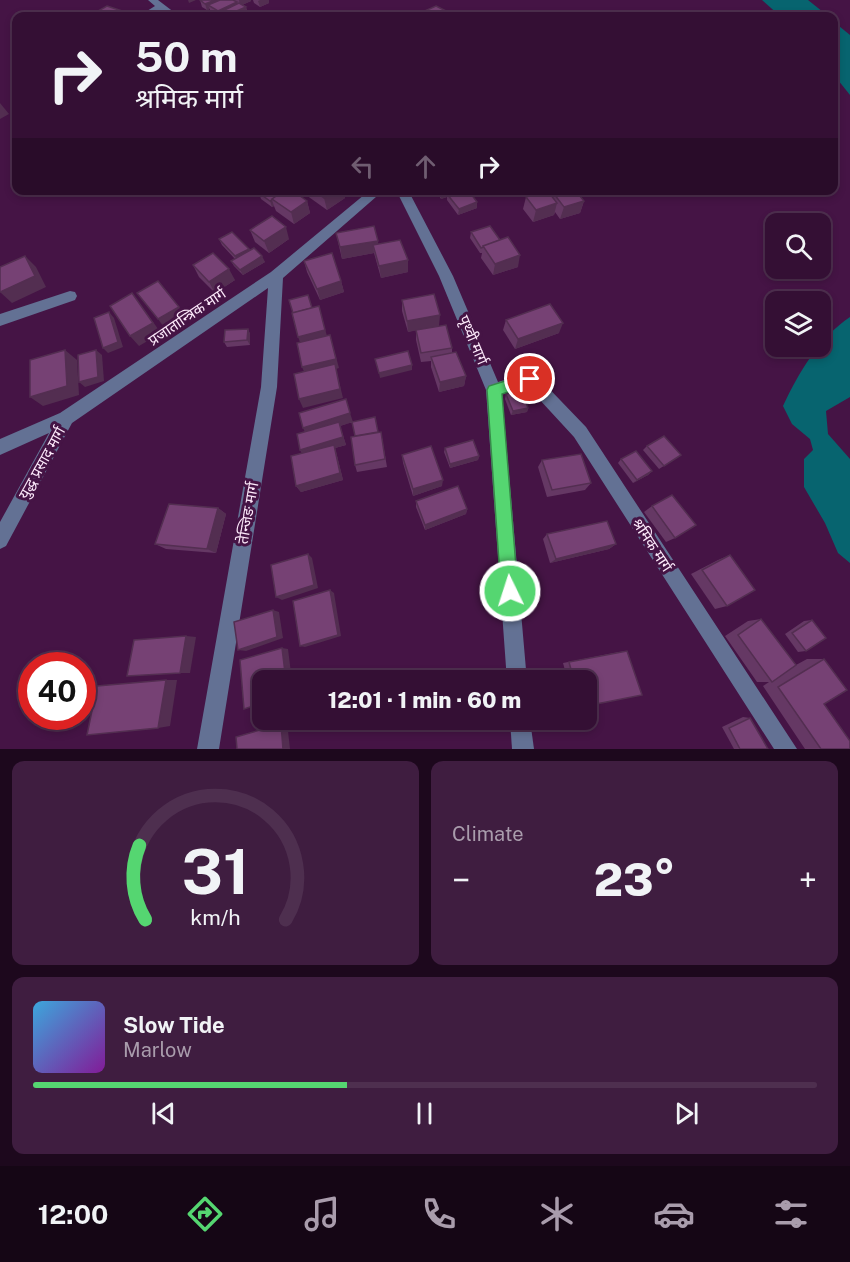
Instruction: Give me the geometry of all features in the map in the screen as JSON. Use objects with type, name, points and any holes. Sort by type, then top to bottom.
[{"type":"street","points":[[152,0],[168,12]]},
{"type":"street","points":[[150,12],[159,7]]},
{"type":"street","name":"प्रजातान्त्रिक मार्ग","points":[[0,447],[66,418],[276,276],[372,195]]},
{"type":"street","name":"पृथ्वी मार्ग","points":[[405,195],[446,276],[494,390],[516,670]]},
{"type":"street","name":"तेन्जिङ मार्ग","points":[[208,749],[269,387],[276,276]]},
{"type":"street","points":[[0,320],[70,296]]},
{"type":"street","name":"श्रमिक मार्ग","points":[[494,390],[530,379],[580,432],[786,749]]},
{"type":"street","name":"युद्ध प्रसाद मार्ग","points":[[0,540],[66,418]]},
{"type":"street","points":[[521,730],[523,749]]},
{"type":"shaded area","points":[[762,0],[808,0],[823,12],[776,12]]},
{"type":"shaded area","points":[[838,25],[850,35],[850,95],[838,80]]},
{"type":"shaded area","points":[[850,317],[850,397],[826,411],[828,434],[850,459],[850,563],[838,553],[825,523],[804,487],[804,459],[813,450],[810,439],[792,424],[783,406],[811,357],[831,357],[831,333]]},
{"type":"building","points":[[200,0],[215,0],[205,4]]},
{"type":"building","points":[[220,0],[237,2],[218,11],[208,5]]},
{"type":"building","points":[[239,3],[246,7],[234,12],[220,12]]},
{"type":"building","points":[[107,6],[122,11],[120,12],[96,12]]},
{"type":"building","points":[[436,6],[446,11],[444,12],[422,12]]},
{"type":"building","points":[[262,195],[278,195],[270,201]]},
{"type":"building","points":[[278,195],[299,195],[307,201],[291,212],[272,199]]},
{"type":"building","points":[[448,195],[472,195],[477,202],[459,209]]},
{"type":"building","points":[[551,195],[557,203],[536,210],[526,197]]},
{"type":"building","points":[[555,195],[579,195],[584,201],[564,207]]},
{"type":"building","points":[[272,216],[286,227],[264,241],[250,230]]},
{"type":"building","points":[[374,226],[378,241],[340,247],[336,233]]},
{"type":"building","points":[[490,226],[500,240],[481,248],[471,232]]},
{"type":"building","points":[[232,232],[249,249],[235,256],[219,239]]},
{"type":"building","points":[[508,237],[520,255],[495,264],[483,246]]},
{"type":"building","points":[[400,240],[408,260],[379,266],[373,245]]},
{"type":"building","points":[[254,248],[262,256],[240,270],[231,261]]},
{"type":"building","points":[[213,253],[229,269],[209,282],[193,265]]},
{"type":"building","points":[[332,253],[341,281],[317,289],[304,261]]},
{"type":"building","points":[[25,256],[35,276],[0,292],[0,267]]},
{"type":"building","points":[[158,281],[179,307],[158,319],[137,293]]},
{"type":"building","points":[[132,293],[153,323],[130,336],[110,306]]},
{"type":"building","points":[[434,294],[440,315],[407,321],[402,300]]},
{"type":"building","points":[[308,295],[312,308],[293,313],[289,300]]},
{"type":"building","points":[[550,304],[563,323],[518,339],[506,320]]},
{"type":"building","points":[[319,306],[325,330],[298,337],[292,313]]},
{"type":"building","points":[[109,312],[118,342],[103,348],[94,318]]},
{"type":"building","points":[[446,325],[452,348],[421,353],[416,330]]},
{"type":"building","points":[[248,329],[247,340],[224,342],[225,330]]},
{"type":"building","points":[[330,335],[336,359],[302,367],[297,343]]},
{"type":"building","points":[[65,350],[67,386],[30,397],[30,360]]},
{"type":"building","points":[[96,350],[98,377],[79,382],[78,355]]},
{"type":"building","points":[[408,351],[412,365],[379,373],[375,359]]},
{"type":"building","points":[[456,352],[466,376],[440,382],[431,357]]},
{"type":"building","points":[[335,364],[340,389],[299,399],[294,374]]},
{"type":"building","points":[[522,391],[528,408],[513,411],[506,394]]},
{"type":"building","points":[[346,399],[350,413],[303,428],[299,413]]},
{"type":"building","points":[[375,417],[378,432],[355,436],[352,422]]},
{"type":"building","points":[[339,422],[343,437],[300,450],[297,434]]},
{"type":"building","points":[[381,432],[385,459],[355,465],[351,437]]},
{"type":"building","points":[[664,436],[681,455],[664,466],[647,446]]},
{"type":"building","points":[[473,440],[479,456],[450,464],[445,448]]},
{"type":"building","points":[[334,445],[340,473],[296,486],[291,456]]},
{"type":"building","points":[[431,446],[443,480],[413,489],[402,455]]},
{"type":"building","points":[[636,451],[652,471],[637,480],[621,459]]},
{"type":"building","points":[[581,454],[591,483],[552,490],[542,460]]},
{"type":"building","points":[[458,486],[467,509],[425,525],[416,501]]},
{"type":"building","points":[[672,495],[696,525],[675,538],[652,506]]},
{"type":"building","points":[[169,504],[218,508],[207,549],[155,544]]},
{"type":"building","points":[[607,521],[616,544],[556,559],[547,534]]},
{"type":"building","points":[[308,554],[314,585],[276,597],[271,565]]},
{"type":"building","points":[[730,555],[755,590],[727,606],[702,570]]},
{"type":"building","points":[[330,590],[338,635],[300,646],[293,601]]},
{"type":"building","points":[[273,610],[277,637],[238,650],[234,622]]},
{"type":"building","points":[[761,619],[796,665],[772,682],[738,635]]},
{"type":"building","points":[[812,620],[826,638],[806,651],[792,633]]},
{"type":"building","points":[[186,636],[180,673],[127,676],[134,640]]},
{"type":"building","points":[[282,648],[285,670],[252,670],[252,706],[244,709],[240,660]]},
{"type":"building","points":[[627,651],[642,695],[597,704],[597,670],[571,670],[569,662]]},
{"type":"building","points":[[824,659],[847,690],[824,704],[850,741],[850,749],[821,749],[778,687]]},
{"type":"building","points":[[166,680],[158,728],[87,735],[88,730],[96,730],[97,686]]},
{"type":"building","points":[[750,718],[768,749],[740,749],[729,728]]},
{"type":"building","points":[[260,730],[281,730],[283,749],[237,749],[236,737]]},
{"type":"route","points":[[510,591],[494,390],[530,379]]}]
